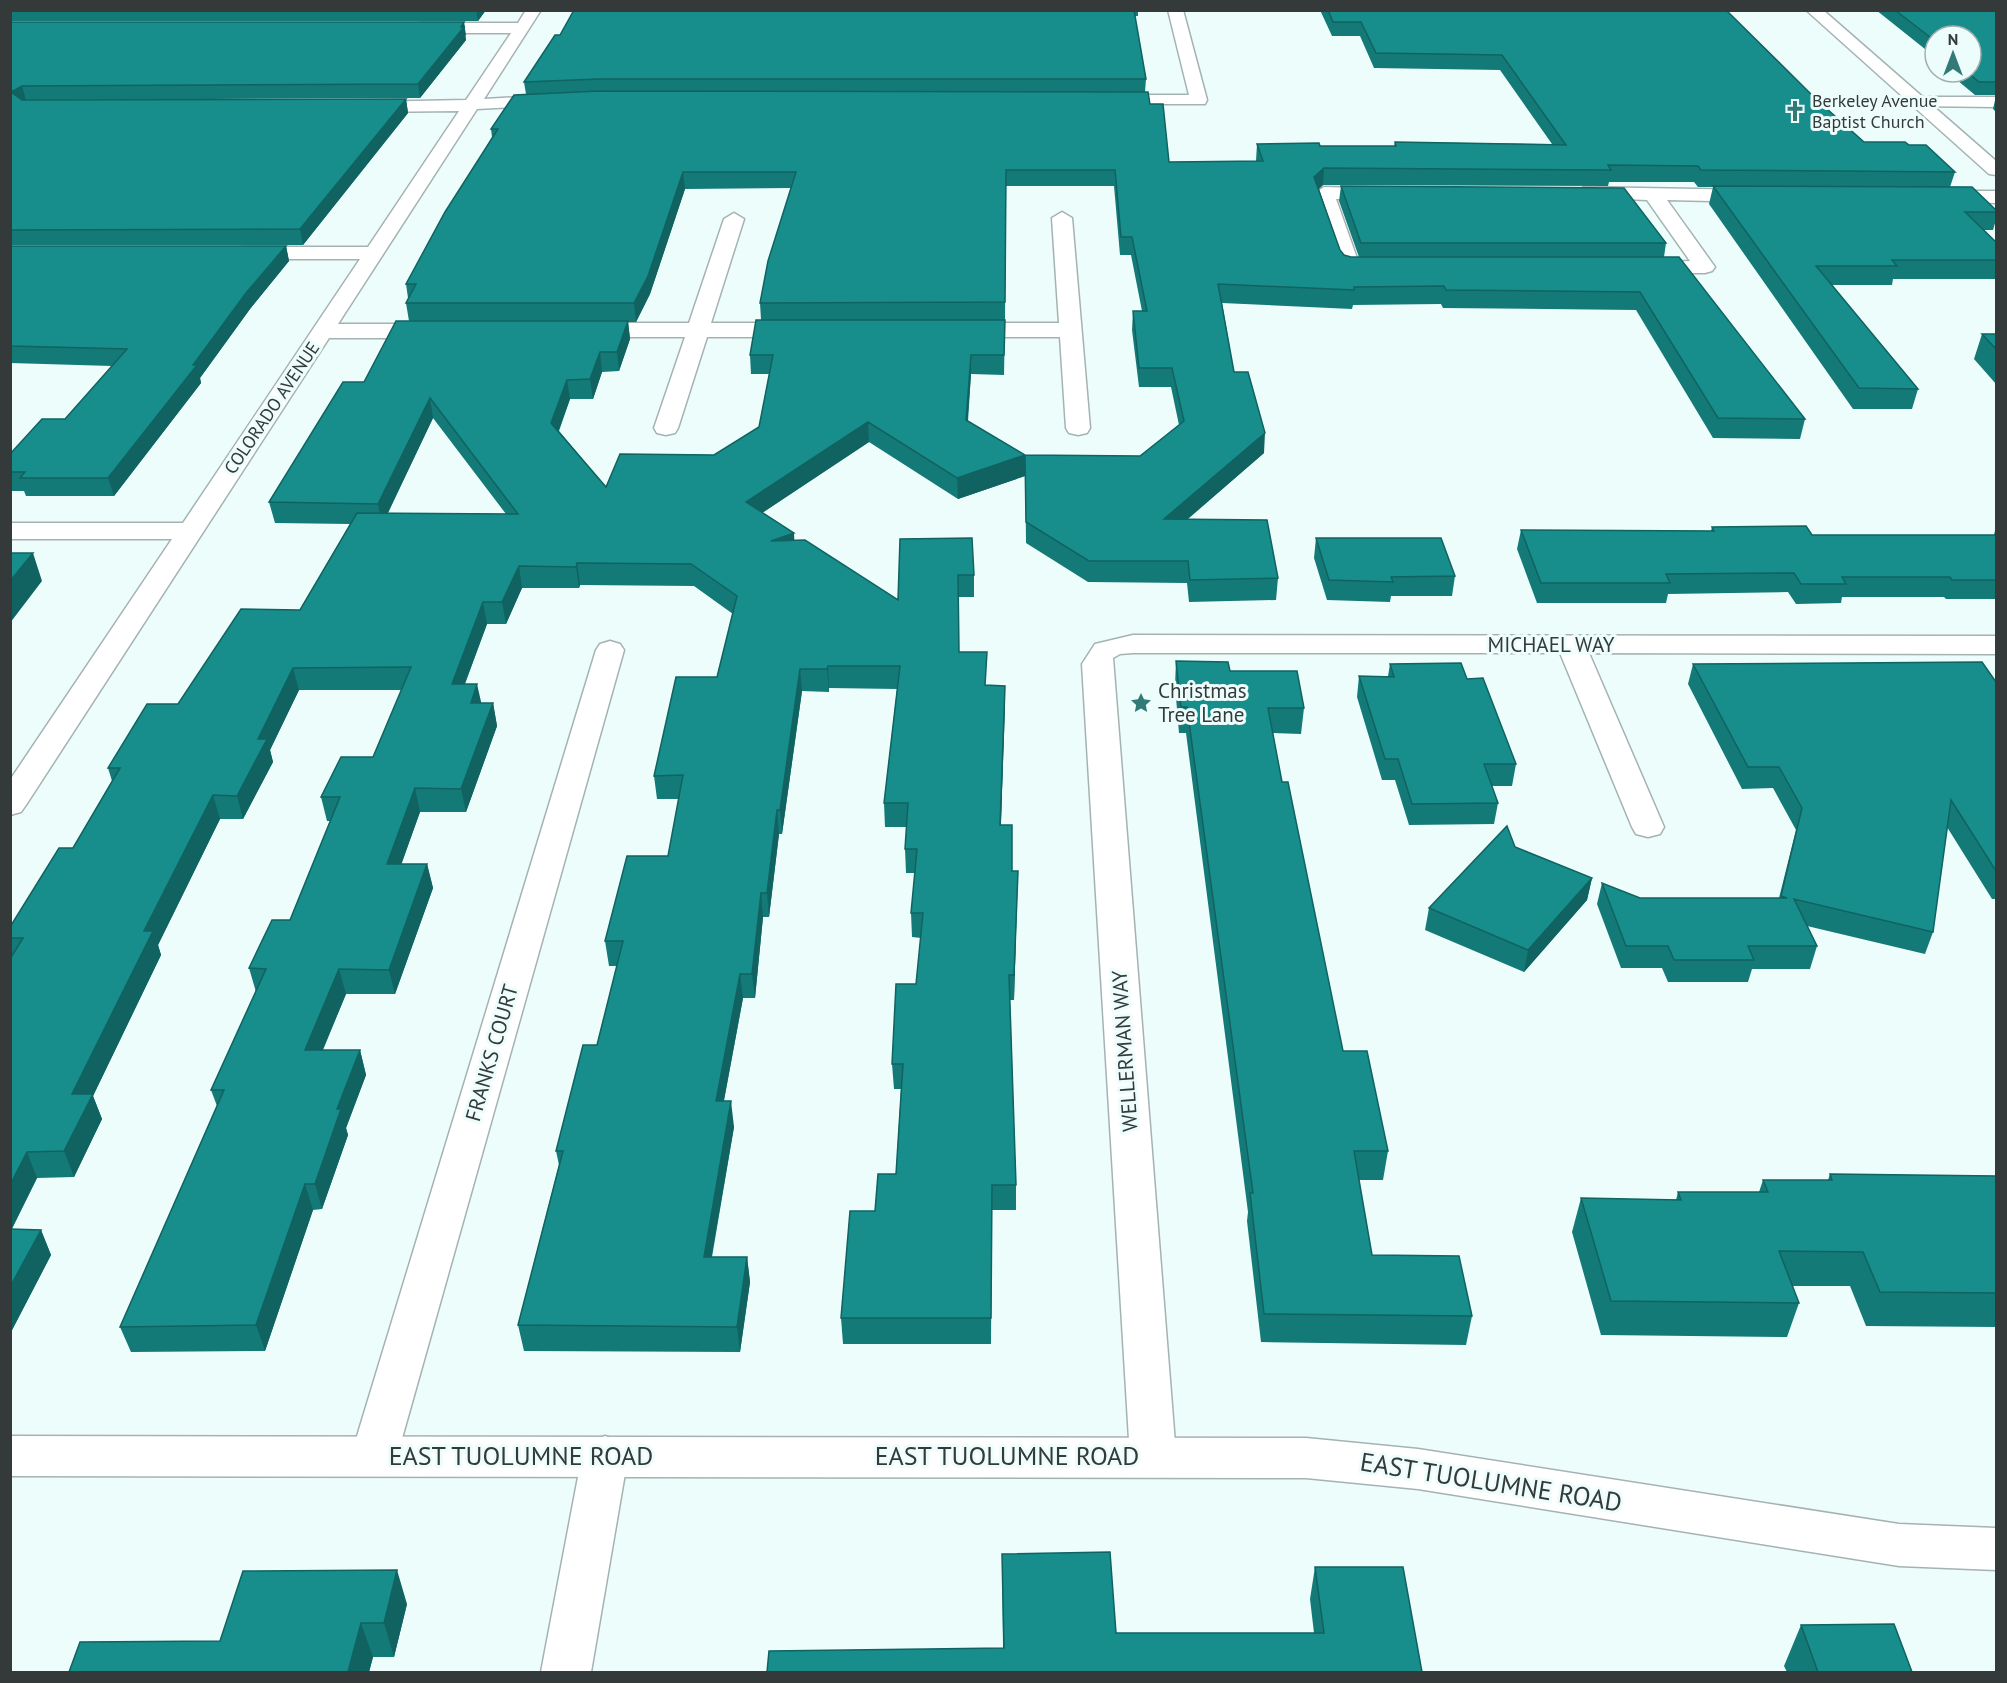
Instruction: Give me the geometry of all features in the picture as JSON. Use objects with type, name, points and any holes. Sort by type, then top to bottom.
[{"type":"street","points":[[1081,100],[1199,100],[1174,10]]},
{"type":"street","points":[[1813,10],[1996,170]]},
{"type":"street","points":[[406,28],[528,19]]},
{"type":"street","name":"COLORADO AVENUE","points":[[10,805],[528,19]]},
{"type":"street","points":[[342,107],[471,105],[568,99]]},
{"type":"street","points":[[1920,102],[1996,102]]},
{"type":"street","points":[[1397,267],[1350,267],[1324,193],[1406,193]]},
{"type":"street","points":[[1560,193],[1772,196]]},
{"type":"street","points":[[1622,267],[1705,267],[1654,196]]},
{"type":"street","points":[[1914,197],[1996,197]]},
{"type":"street","points":[[666,428],[734,219]]},
{"type":"street","points":[[1062,219],[1078,428]]},
{"type":"street","points":[[226,253],[374,253]]},
{"type":"street","points":[[566,330],[815,330]]},
{"type":"street","points":[[943,330],[1071,330]]},
{"type":"street","points":[[323,331],[459,331]]},
{"type":"street","points":[[10,531],[190,531]]},
{"type":"street","name":"MICHAEL WAY","points":[[1106,649],[1132,644],[1996,645]]},
{"type":"street","points":[[1571,645],[1648,827]]},
{"type":"street","name":"WELLERMAN WAY","points":[[1106,649],[1097,664],[1153,1456]]},
{"type":"street","name":"FRANKS COURT","points":[[374,1456],[610,650]]},
{"type":"street","name":"EAST TUOLUMNE ROAD","points":[[10,1456],[1306,1458],[1379,1464],[1899,1545],[1996,1550]]},
{"type":"street","points":[[566,1672],[605,1456]]},
{"type":"building","points":[[574,10],[1134,10],[1146,79],[599,79],[524,82],[555,35],[560,35]]},
{"type":"building","points":[[1328,10],[1726,10],[1817,100],[1864,142],[1905,142],[1909,145],[1926,145],[1955,172],[1701,170],[1698,166],[1608,165],[1611,170],[1324,168],[1314,177],[1340,250],[1344,255],[1351,257],[1679,257],[1805,419],[1718,418],[1640,292],[1446,290],[1444,286],[1354,287],[1354,290],[1218,284],[1234,372],[1248,372],[1265,433],[1164,519],[1267,520],[1278,578],[1190,580],[1188,561],[1089,561],[1026,522],[1025,455],[1140,456],[1184,421],[1172,368],[1139,368],[1133,311],[1147,311],[1132,237],[1121,237],[1115,170],[1006,170],[1005,302],[760,303],[768,261],[796,172],[683,172],[648,276],[634,303],[406,303],[416,284],[406,284],[445,212],[498,129],[491,129],[514,95],[599,91],[1148,92],[1150,104],[1163,104],[1169,162],[1263,161],[1257,144],[1319,143],[1320,146],[1396,146],[1395,142],[1566,145],[1502,55],[1376,53],[1361,22],[1333,22]]},
{"type":"building","points":[[1895,10],[1996,10],[1996,82],[1983,82],[1983,24],[1923,24],[1923,32]]},
{"type":"building","points":[[10,22],[464,22],[461,27],[464,27],[418,84],[22,86],[11,92],[22,100],[406,99],[300,229],[10,230]]},
{"type":"building","points":[[1341,186],[1624,188],[1666,243],[1361,243]]},
{"type":"building","points":[[1713,186],[1972,187],[1996,210],[1996,212],[1965,212],[1996,242],[1996,260],[1892,260],[1897,266],[1816,266],[1918,389],[1859,388]]},
{"type":"building","points":[[10,246],[286,246],[246,293],[193,365],[197,365],[108,478],[20,478],[25,472],[10,472],[10,454],[42,419],[65,419],[127,349],[10,346]]},
{"type":"building","points":[[756,320],[1005,320],[1004,355],[971,355],[966,420],[1025,455],[957,478],[868,422],[746,502],[794,533],[771,541],[805,540],[898,600],[900,539],[972,538],[974,575],[958,575],[959,652],[987,652],[985,685],[1005,686],[1000,825],[1012,825],[1012,871],[1018,871],[1014,975],[1009,975],[1016,1185],[992,1185],[991,1318],[841,1318],[850,1211],[875,1211],[878,1174],[896,1174],[903,1064],[892,1064],[896,984],[916,984],[923,913],[911,913],[917,849],[905,849],[908,803],[884,803],[900,666],[828,666],[827,669],[800,669],[780,810],[777,810],[767,893],[761,893],[752,974],[740,974],[716,1101],[731,1101],[704,1257],[747,1257],[737,1327],[518,1325],[563,1151],[556,1151],[583,1045],[597,1045],[623,941],[605,941],[627,856],[668,856],[683,775],[654,776],[676,677],[717,677],[737,596],[691,564],[577,563],[576,567],[519,566],[502,602],[483,602],[452,684],[477,684],[471,703],[493,703],[461,789],[415,788],[387,864],[427,864],[389,970],[339,969],[305,1050],[360,1050],[337,1109],[341,1109],[315,1184],[305,1184],[256,1325],[120,1327],[224,1090],[211,1090],[266,969],[249,968],[272,920],[290,920],[340,797],[321,797],[341,757],[373,757],[411,667],[293,668],[258,739],[267,739],[237,796],[213,795],[144,931],[153,931],[72,1094],[93,1094],[64,1151],[27,1152],[10,1185],[10,959],[23,938],[10,938],[10,927],[59,848],[73,848],[120,768],[108,768],[147,704],[178,704],[241,609],[300,610],[357,513],[518,514],[430,398],[378,504],[269,502],[343,382],[364,382],[396,321],[628,321],[617,352],[600,352],[590,379],[567,380],[551,423],[606,487],[620,454],[714,455],[759,427],[773,355],[750,355]]},
{"type":"building","points":[[1982,334],[1996,334],[1996,349]]},
{"type":"building","points":[[1806,526],[1812,535],[1996,535],[1996,580],[1952,580],[1950,577],[1842,577],[1846,584],[1801,584],[1794,573],[1666,574],[1670,583],[1541,583],[1521,530],[1714,531],[1712,527]]},
{"type":"building","points":[[1316,538],[1441,538],[1455,576],[1391,577],[1393,582],[1329,580]]},
{"type":"building","points":[[10,553],[33,553],[10,581]]},
{"type":"building","points":[[1176,661],[1228,662],[1230,671],[1297,671],[1304,708],[1268,708],[1282,782],[1288,782],[1343,1051],[1367,1051],[1388,1151],[1354,1151],[1372,1255],[1459,1256],[1472,1316],[1264,1314],[1250,1193],[1253,1193],[1187,707],[1181,707]]},
{"type":"building","points":[[1982,662],[1996,682],[1996,871],[1951,800],[1933,932],[1794,899],[1817,946],[1748,946],[1754,960],[1674,960],[1668,946],[1626,946],[1602,883],[1640,898],[1787,898],[1781,896],[1802,808],[1779,767],[1748,767],[1693,664]]},
{"type":"building","points":[[1461,663],[1467,679],[1483,678],[1516,764],[1484,764],[1498,803],[1412,804],[1398,759],[1385,759],[1359,676],[1394,677],[1390,664]]},
{"type":"building","points":[[1507,826],[1515,847],[1592,878],[1528,950],[1429,908]]},
{"type":"building","points":[[1830,1174],[1996,1176],[1996,1293],[1880,1292],[1863,1252],[1779,1251],[1799,1303],[1611,1301],[1581,1198],[1681,1200],[1678,1192],[1768,1192],[1763,1180],[1832,1180]]},
{"type":"building","points":[[10,1229],[41,1230],[10,1287]]},
{"type":"building","points":[[1110,1552],[1116,1633],[1324,1633],[1315,1567],[1403,1567],[1422,1672],[767,1672],[769,1651],[1004,1648],[1002,1554]]},
{"type":"building","points":[[397,1570],[384,1623],[361,1623],[348,1672],[69,1672],[80,1642],[220,1641],[243,1571]]},
{"type":"building","points":[[1894,1624],[1912,1672],[1818,1672],[1801,1625]]},
{"type":"place","name":"Berkeley Avenue Baptist Church","points":[[1795,111]]},
{"type":"place","name":"Christmas Tree Lane","points":[[1141,703]]}]
